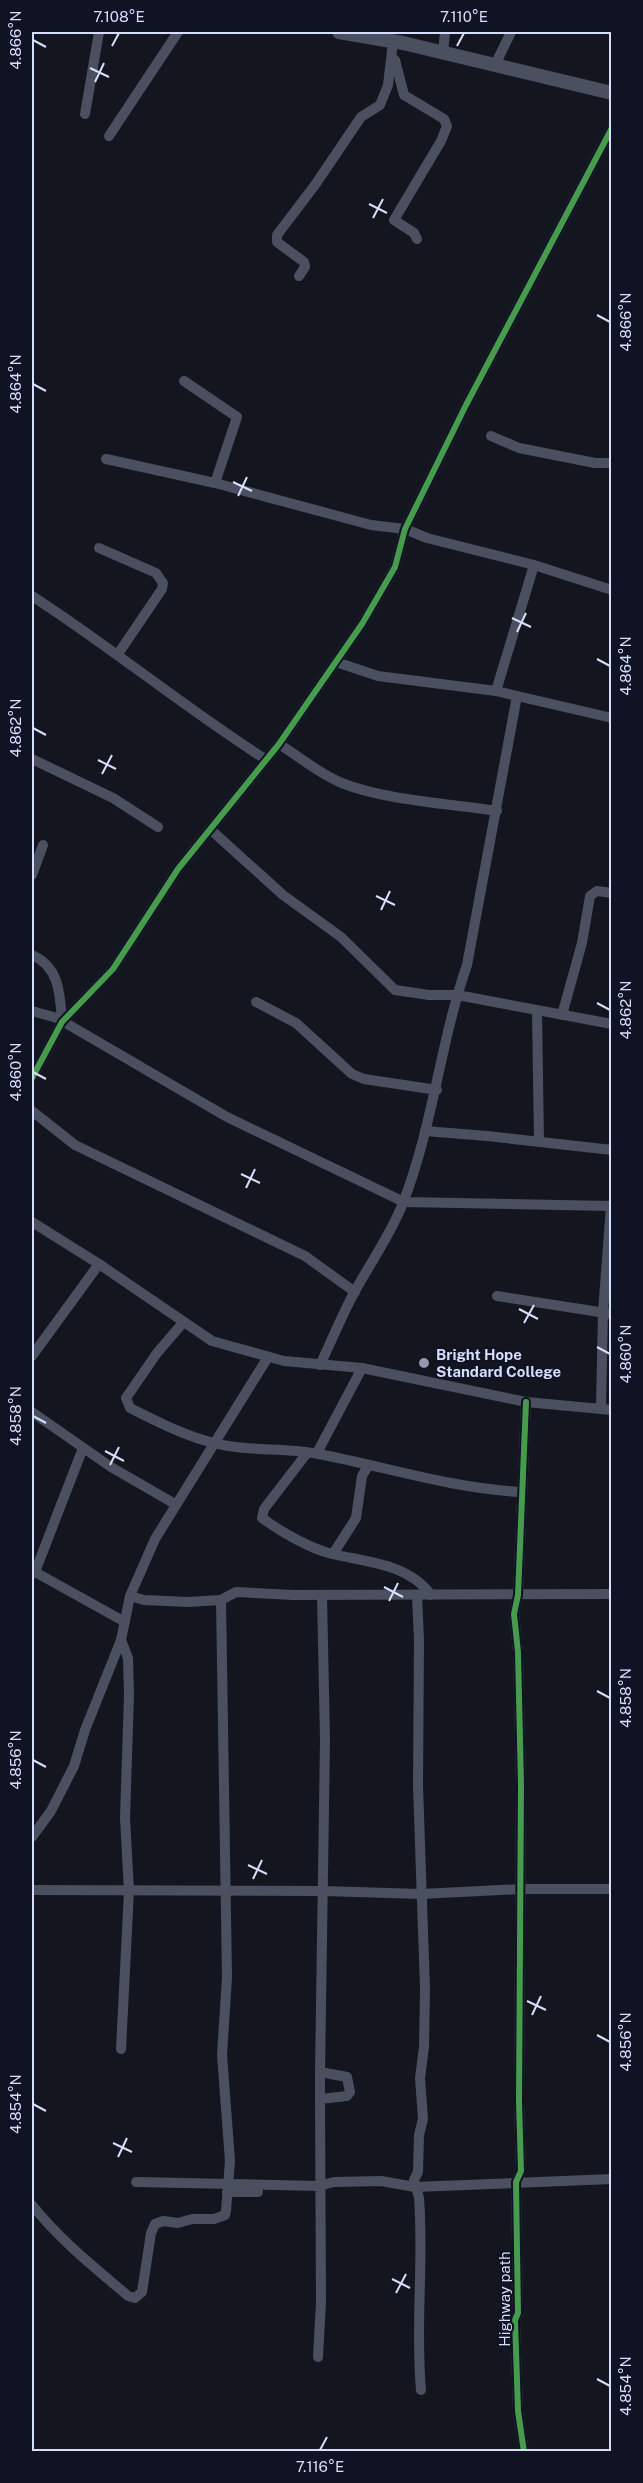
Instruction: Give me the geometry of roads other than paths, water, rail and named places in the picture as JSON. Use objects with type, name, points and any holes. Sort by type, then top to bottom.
[{"type":"street","points":[[85,114],[99,32]]},
{"type":"street","points":[[109,136],[178,32]]},
{"type":"street","points":[[339,32],[443,53],[612,93]]},
{"type":"street","points":[[443,53],[445,32]]},
{"type":"street","points":[[495,65],[511,32]]},
{"type":"street","points":[[393,42],[397,75],[404,95],[444,119],[447,126],[441,141],[394,220],[414,233],[417,238]]},
{"type":"street","points":[[299,276],[305,267],[304,262],[277,242],[277,235],[315,185],[361,117],[380,105],[388,86],[393,42]]},
{"type":"street","points":[[32,1077],[62,1022],[113,969],[178,869],[279,744],[362,624],[395,567],[405,529],[466,405],[612,128]]},
{"type":"street","points":[[184,381],[237,417],[215,483]]},
{"type":"street","points":[[491,436],[519,448],[595,463],[612,463]]},
{"type":"street","points":[[106,459],[215,483],[371,525],[405,529],[449,544],[534,565],[612,590]]},
{"type":"street","points":[[99,548],[156,573],[163,583],[162,589],[118,654]]},
{"type":"street","points":[[496,692],[534,565]]},
{"type":"street","points":[[32,596],[265,759]]},
{"type":"street","points":[[336,663],[378,676],[496,692],[612,718]]},
{"type":"street","points":[[320,1365],[355,1292],[393,1227],[404,1202],[425,1131],[437,1090],[457,995],[467,965],[517,696]]},
{"type":"street","points":[[279,744],[328,777],[344,784],[420,800],[497,811]]},
{"type":"street","points":[[32,759],[113,798],[158,827]]},
{"type":"street","points":[[211,830],[283,895],[341,937],[395,990],[429,995],[457,995],[612,1024]]},
{"type":"street","points":[[32,875],[43,845]]},
{"type":"street","points":[[562,1015],[582,943],[590,896],[597,891],[612,893]]},
{"type":"street","points":[[32,955],[51,968],[60,993],[62,1022]]},
{"type":"street","points":[[256,1002],[296,1023],[352,1074],[364,1079],[437,1090]]},
{"type":"street","points":[[32,1011],[57,1018],[227,1117],[404,1202],[611,1206],[606,1409],[526,1402],[362,1368],[320,1365],[268,1357],[212,1341],[182,1324],[99,1264],[32,1222]]},
{"type":"street","points":[[537,1011],[539,1142]]},
{"type":"street","points":[[32,1111],[75,1145],[305,1256],[355,1292]]},
{"type":"street","points":[[425,1131],[612,1150]]},
{"type":"street","points":[[32,1356],[99,1264]]},
{"type":"street","points":[[497,1296],[607,1313]]},
{"type":"street","points":[[182,1324],[157,1353],[126,1398],[130,1408],[176,1431],[215,1444],[312,1453],[349,1462],[365,1471],[520,1492]]},
{"type":"street","points":[[32,1837],[51,1811],[74,1766],[85,1730],[121,1640],[130,1596],[155,1539],[268,1357]]},
{"type":"street","points":[[362,1368],[312,1453],[264,1509],[262,1518],[310,1545],[333,1554],[407,1574],[422,1582],[431,1595]]},
{"type":"street","name":"Highway path","points":[[524,2451],[518,2411],[515,2320],[518,2313],[516,2182],[521,2171],[519,2102],[521,1785],[518,1652],[514,1614],[518,1595],[520,1492],[526,1402]]},
{"type":"street","points":[[32,1413],[83,1448],[175,1504]]},
{"type":"street","points":[[83,1448],[33,1573],[125,1622]]},
{"type":"street","points":[[333,1554],[356,1518],[365,1471]]},
{"type":"street","points":[[130,1596],[165,1601],[221,1600],[236,1592],[322,1595],[612,1594]]},
{"type":"street","points":[[318,2357],[321,2302],[319,2187],[325,1740],[322,1595]]},
{"type":"street","points":[[417,1595],[424,2047],[420,2078],[423,2119],[415,2187],[419,2194],[420,2268],[417,2351],[421,2390]]},
{"type":"street","points":[[32,2205],[51,2230],[73,2250],[128,2296],[135,2298],[142,2292],[151,2233],[155,2224],[164,2221],[178,2223],[192,2219],[221,2217],[226,2211],[230,2161],[222,2055],[227,1977],[221,1600]]},
{"type":"street","points":[[121,1640],[128,1658],[129,1695],[126,1818],[129,1891],[121,2049]]},
{"type":"street","points":[[32,1890],[323,1891],[421,1894],[520,1889],[612,1889]]},
{"type":"street","points":[[320,2072],[347,2077],[350,2092],[347,2096],[320,2099]]},
{"type":"street","points":[[136,2182],[227,2187],[319,2187],[334,2182],[381,2181],[415,2187],[612,2180]]},
{"type":"street","points":[[227,2187],[258,2192]]},
{"type":"place","name":"Bright Hope Standard College","points":[[424,1363]]}]
